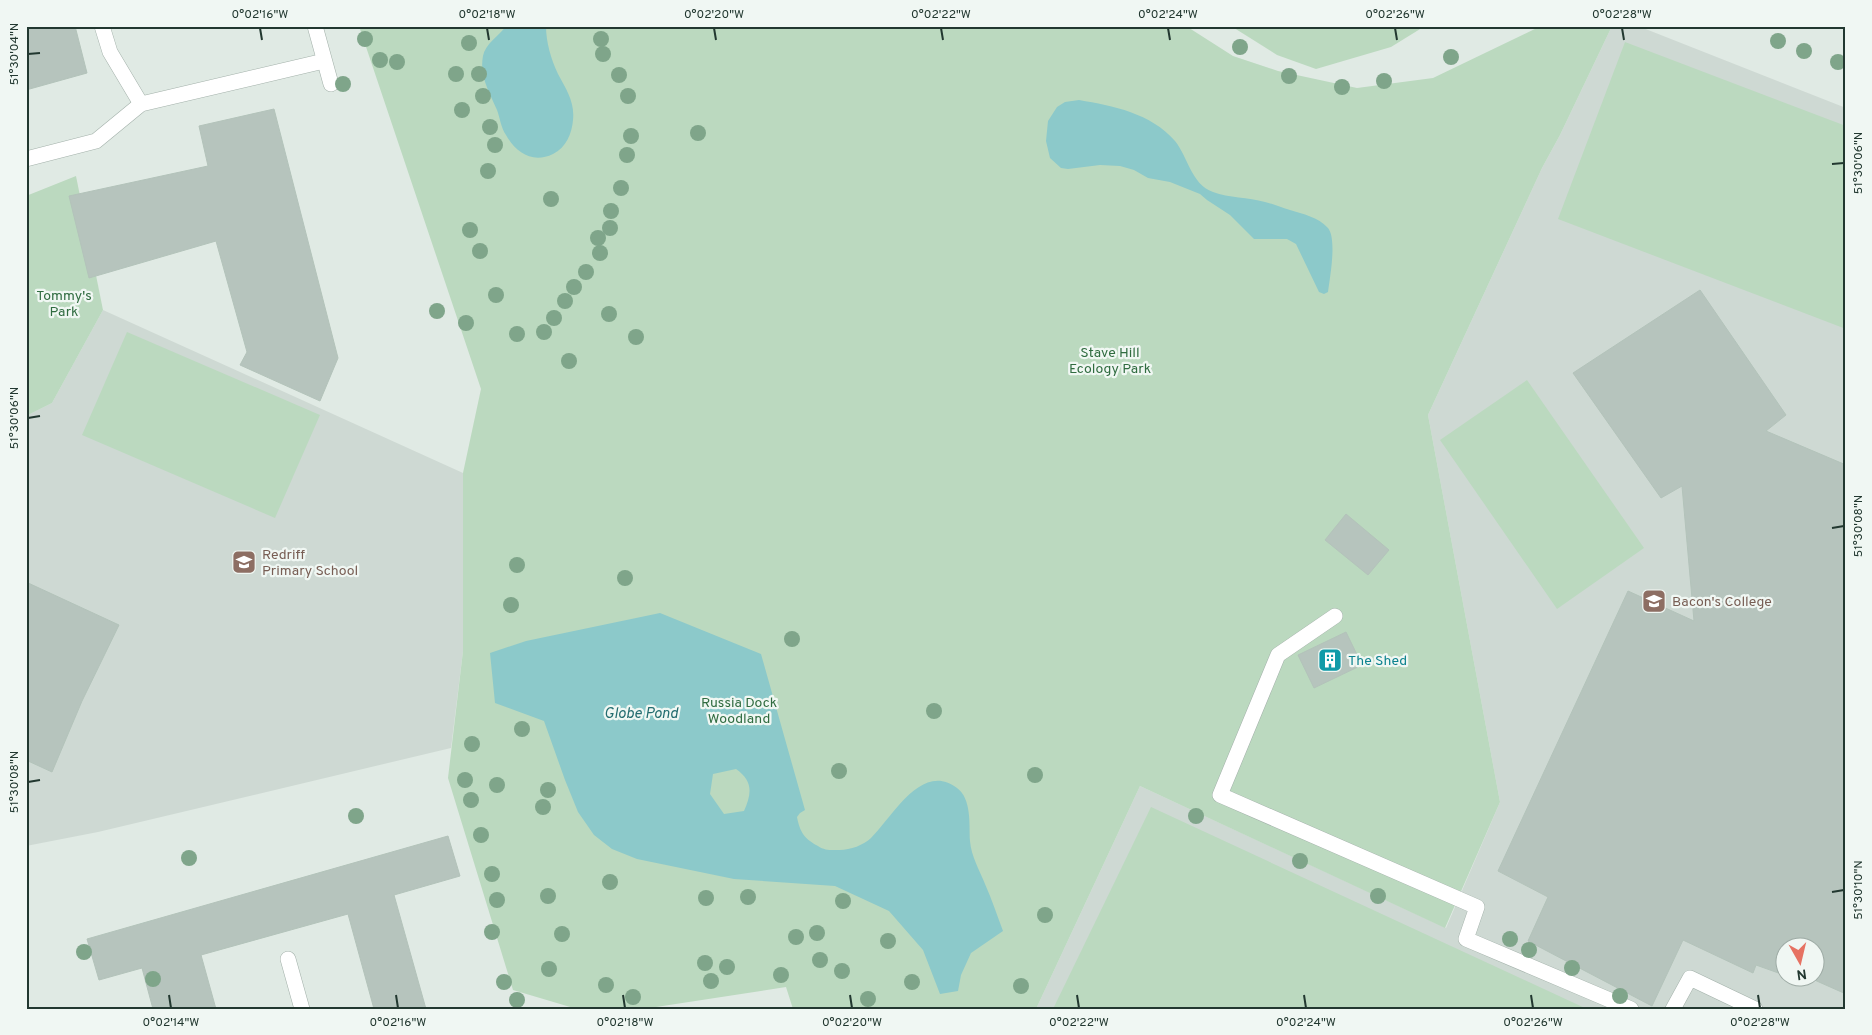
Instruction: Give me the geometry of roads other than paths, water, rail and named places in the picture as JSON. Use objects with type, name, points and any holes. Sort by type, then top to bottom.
[{"type":"street","points":[[102,26],[110,52],[141,104]]},
{"type":"street","points":[[315,26],[331,84]]},
{"type":"street","points":[[26,159],[96,141],[141,104],[324,61]]},
{"type":"street","points":[[1335,616],[1278,655],[1220,795],[1477,906],[1466,939],[1631,1009]]},
{"type":"street","points":[[288,959],[302,1009]]},
{"type":"street","points":[[1673,1009],[1690,978],[1755,1009]]},
{"type":"water","points":[[506,26],[546,26],[551,56],[573,107],[573,120],[568,140],[558,151],[546,157],[532,157],[520,152],[515,147],[503,129],[488,91],[482,63],[484,52]]},
{"type":"water","points":[[1079,100],[1131,112],[1155,124],[1175,141],[1195,177],[1213,192],[1268,203],[1310,216],[1324,224],[1331,233],[1332,241],[1328,292],[1324,294],[1319,292],[1296,244],[1287,239],[1254,239],[1230,215],[1200,194],[1170,182],[1148,178],[1134,170],[1120,166],[1100,165],[1068,169],[1061,168],[1050,158],[1046,141],[1048,121],[1057,107],[1065,102]]},
{"type":"water","name":"Globe Pond","points":[[660,613],[761,654],[805,810],[797,817],[806,838],[821,848],[831,850],[857,847],[871,838],[908,795],[920,787],[931,782],[944,782],[957,788],[965,799],[969,813],[972,852],[1003,931],[971,953],[961,975],[958,991],[940,994],[923,950],[889,911],[835,886],[734,879],[637,859],[612,849],[594,835],[578,812],[544,721],[495,703],[490,653],[526,641]],"holes":[[[736,769],[746,778],[749,788],[749,799],[744,811],[724,814],[710,794],[713,774]]]},
{"type":"place","name":"Redriff Primary School","points":[[244,562]]},
{"type":"place","name":"Bacon's College","points":[[1654,601]]},
{"type":"place","name":"The Shed","points":[[1330,660]]},
{"type":"park label","name":"Tommy's Park","points":[[64,304]]},
{"type":"park label","name":"Stave Hill Ecology Park","points":[[1110,360]]},
{"type":"park label","name":"Russia Dock Woodland","points":[[739,710]]}]
